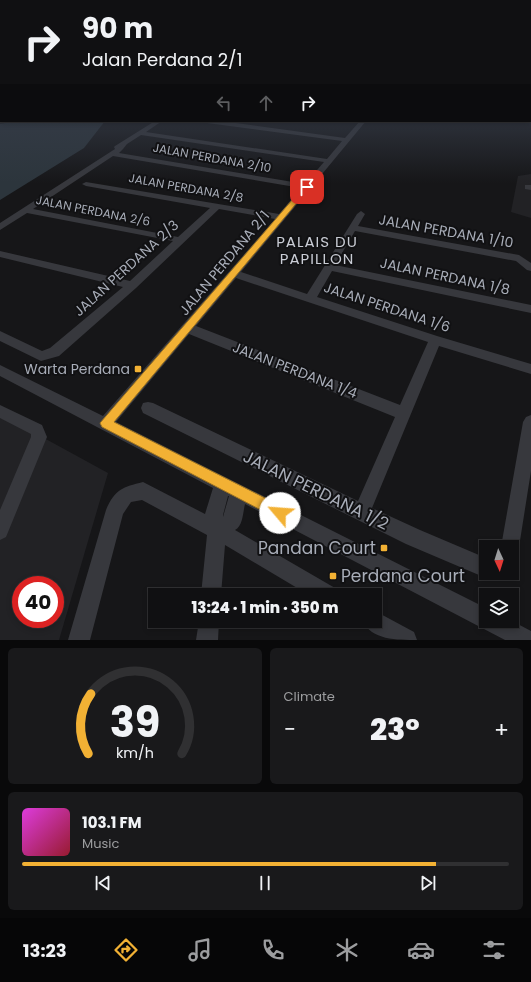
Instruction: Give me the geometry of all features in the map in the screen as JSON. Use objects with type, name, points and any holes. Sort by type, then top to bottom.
[{"type":"street","points":[[0,227],[80,173],[85,172],[156,123]]},
{"type":"street","points":[[221,123],[347,140]]},
{"type":"street","name":"JALAN PERDANA 2/1","points":[[106,423],[347,140],[358,123]]},
{"type":"street","points":[[141,133],[329,161]]},
{"type":"street","name":"JALAN PERDANA 2/10","points":[[118,148],[307,187]]},
{"type":"street","name":"JALAN PERDANA 2/8","points":[[86,184],[281,217]]},
{"type":"street","name":"JALAN PERDANA 2/3","points":[[0,336],[41,356],[54,352],[132,285],[217,206]]},
{"type":"street","name":"JALAN PERDANA 2/6","points":[[25,210],[180,240]]},
{"type":"street","points":[[310,298],[361,214]]},
{"type":"street","name":"JALAN PERDANA 1/10","points":[[353,228],[519,258],[531,268]]},
{"type":"street","points":[[0,254],[132,285]]},
{"type":"street","name":"JALAN PERDANA 1/8","points":[[329,267],[531,310]]},
{"type":"street","name":"JALAN PERDANA 1/6","points":[[233,273],[435,340],[531,369]]},
{"type":"street","name":"JALAN PERDANA 1/4","points":[[187,328],[403,413]]},
{"type":"street","points":[[362,512],[435,340]]},
{"type":"street","points":[[0,370],[479,615]]},
{"type":"street","name":"JALAN PERDANA 1/2","points":[[148,408],[413,537],[479,565]]},
{"type":"street","points":[[0,411],[37,430],[39,437],[37,446],[0,531]]},
{"type":"street","points":[[511,540],[531,422]]},
{"type":"street","points":[[217,530],[232,522],[231,488]]},
{"type":"street","points":[[79,640],[115,510],[126,495],[143,491],[217,530],[316,588]]},
{"type":"street","points":[[212,588],[217,530]]},
{"type":"street","points":[[382,626],[406,640]]},
{"type":"street","points":[[207,640],[208,628]]},
{"type":"street","points":[[503,628],[526,640]]},
{"type":"shaded area","points":[[104,123],[84,148],[0,200],[0,124]]},
{"type":"shaded area","points":[[531,174],[531,218],[511,212],[518,176]]},
{"type":"shaded area","points":[[0,414],[108,473],[64,623],[64,576],[12,576],[12,628],[63,628],[59,640],[0,640]]},
{"type":"place","name":"Warta Perdana","points":[[138,369]]},
{"type":"place","name":"Pandan Court","points":[[384,548]]},
{"type":"place","name":"Perdana Court","points":[[333,576]]},
{"type":"district","name":"PALAIS DU PAPILLON","points":[[317,250]]},
{"type":"route","points":[[280,513],[106,423],[307,187]]}]
